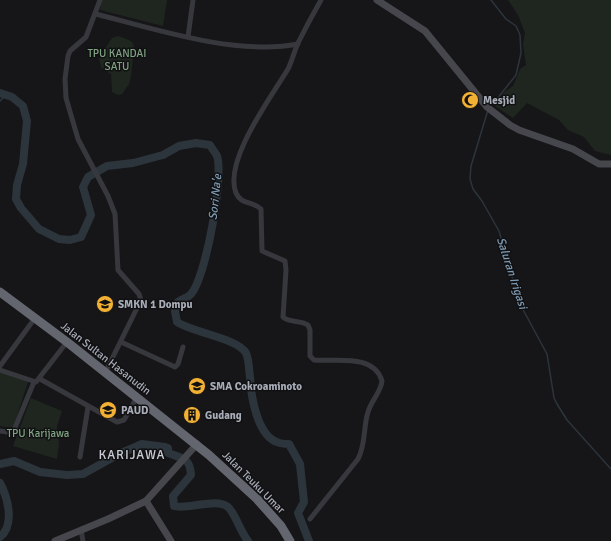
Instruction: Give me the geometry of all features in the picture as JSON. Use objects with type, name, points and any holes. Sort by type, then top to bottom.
[{"type":"highway","name":"Jalan Sultan Hasanudin","points":[[0,292],[67,342],[197,444]]},
{"type":"highway","name":"Jalan Teuku Umar","points":[[197,444],[257,499],[281,526],[290,541]]},
{"type":"street","points":[[100,0],[96,14],[86,37],[70,52],[66,65],[66,98],[71,118],[84,154],[108,196],[116,219],[118,270],[141,298],[139,307],[105,373]]},
{"type":"street","points":[[188,37],[193,0]]},
{"type":"street","points":[[310,519],[358,459],[363,447],[368,413],[380,389],[382,381],[376,371],[361,362],[314,360],[310,356],[310,330],[308,325],[302,322],[288,320],[283,317],[286,270],[285,261],[262,250],[261,209],[258,206],[240,199],[234,189],[233,178],[239,155],[269,98],[288,68],[298,44],[321,0]]},
{"type":"street","points":[[377,0],[425,31],[487,107],[510,125],[572,149],[600,164],[611,164]]},
{"type":"street","points":[[96,14],[188,37],[237,45],[279,47],[298,44]]},
{"type":"street","points":[[0,366],[35,318]]},
{"type":"street","points":[[0,431],[7,432],[14,430],[34,382],[40,379],[67,342]]},
{"type":"street","points":[[121,342],[175,367],[178,364],[183,347]]},
{"type":"street","points":[[0,370],[34,382]]},
{"type":"street","points":[[40,379],[112,420],[121,422],[124,420],[137,397]]},
{"type":"street","points":[[80,457],[88,407]]},
{"type":"street","points":[[55,541],[63,539],[146,500],[197,444]]},
{"type":"street","points":[[146,500],[171,541]]},
{"type":"street","points":[[81,530],[84,541]]},
{"type":"green space","points":[[102,0],[167,0],[163,26],[100,10]]},
{"type":"green space","points":[[508,0],[611,0],[611,155],[595,151],[584,137],[568,130],[559,120],[527,103],[513,118],[495,106],[504,92],[513,86],[520,69],[526,65],[523,44],[525,33],[518,15]]},
{"type":"green space","name":"TPU KANDAI SATU","points":[[118,36],[132,42],[134,47],[129,84],[122,94],[118,95],[112,92],[111,74],[101,68],[99,58],[112,38]]},
{"type":"green space","points":[[0,372],[29,379],[13,428],[0,426]]},
{"type":"green space","name":"TPU Karijawa","points":[[31,398],[62,411],[57,426],[59,443],[57,459],[13,446]]},
{"type":"waterway","name":"Saluran Irigasi","points":[[491,0],[506,19],[516,26],[520,35],[521,53],[516,75],[493,104]]},
{"type":"waterway","name":"Sori Na'e","points":[[0,93],[12,97],[23,106],[27,121],[23,164],[17,185],[16,199],[21,208],[39,229],[59,239],[70,240],[81,237],[91,215],[83,187],[88,177],[107,166],[133,163],[163,155],[179,146],[196,143],[210,145],[217,156],[219,167],[216,204],[208,248],[197,284],[190,295],[178,302],[175,311],[177,322],[184,326],[234,343],[246,353],[256,414],[264,432],[270,438],[279,443],[289,444],[300,464],[304,502],[298,513],[309,541]]},
{"type":"waterway","name":"Sori Na'e","points":[[0,101],[6,95]]},
{"type":"waterway","name":"Saluran Irigasi","points":[[488,110],[471,166],[470,179],[473,189],[482,201],[499,231],[520,304],[547,354],[554,398],[567,420],[611,469]]},
{"type":"waterway","points":[[0,464],[14,461],[40,472],[67,475],[83,474],[119,454],[142,444],[165,447],[168,448],[168,453],[188,462],[191,475],[173,496],[174,506],[180,507],[210,503],[223,504],[231,510],[248,541]]},
{"type":"waterway","points":[[0,483],[9,511],[9,519],[5,532],[0,537]]},
{"type":"place","name":"Mesjid","points":[[470,100]]},
{"type":"place","name":"SMKN 1 Dompu","points":[[105,304]]},
{"type":"place","name":"SMA Cokroaminoto","points":[[197,386]]},
{"type":"place","name":"PAUD","points":[[108,410]]},
{"type":"place","name":"Gudang","points":[[192,415]]},
{"type":"district","name":"KARIJAWA","points":[[132,454]]}]
